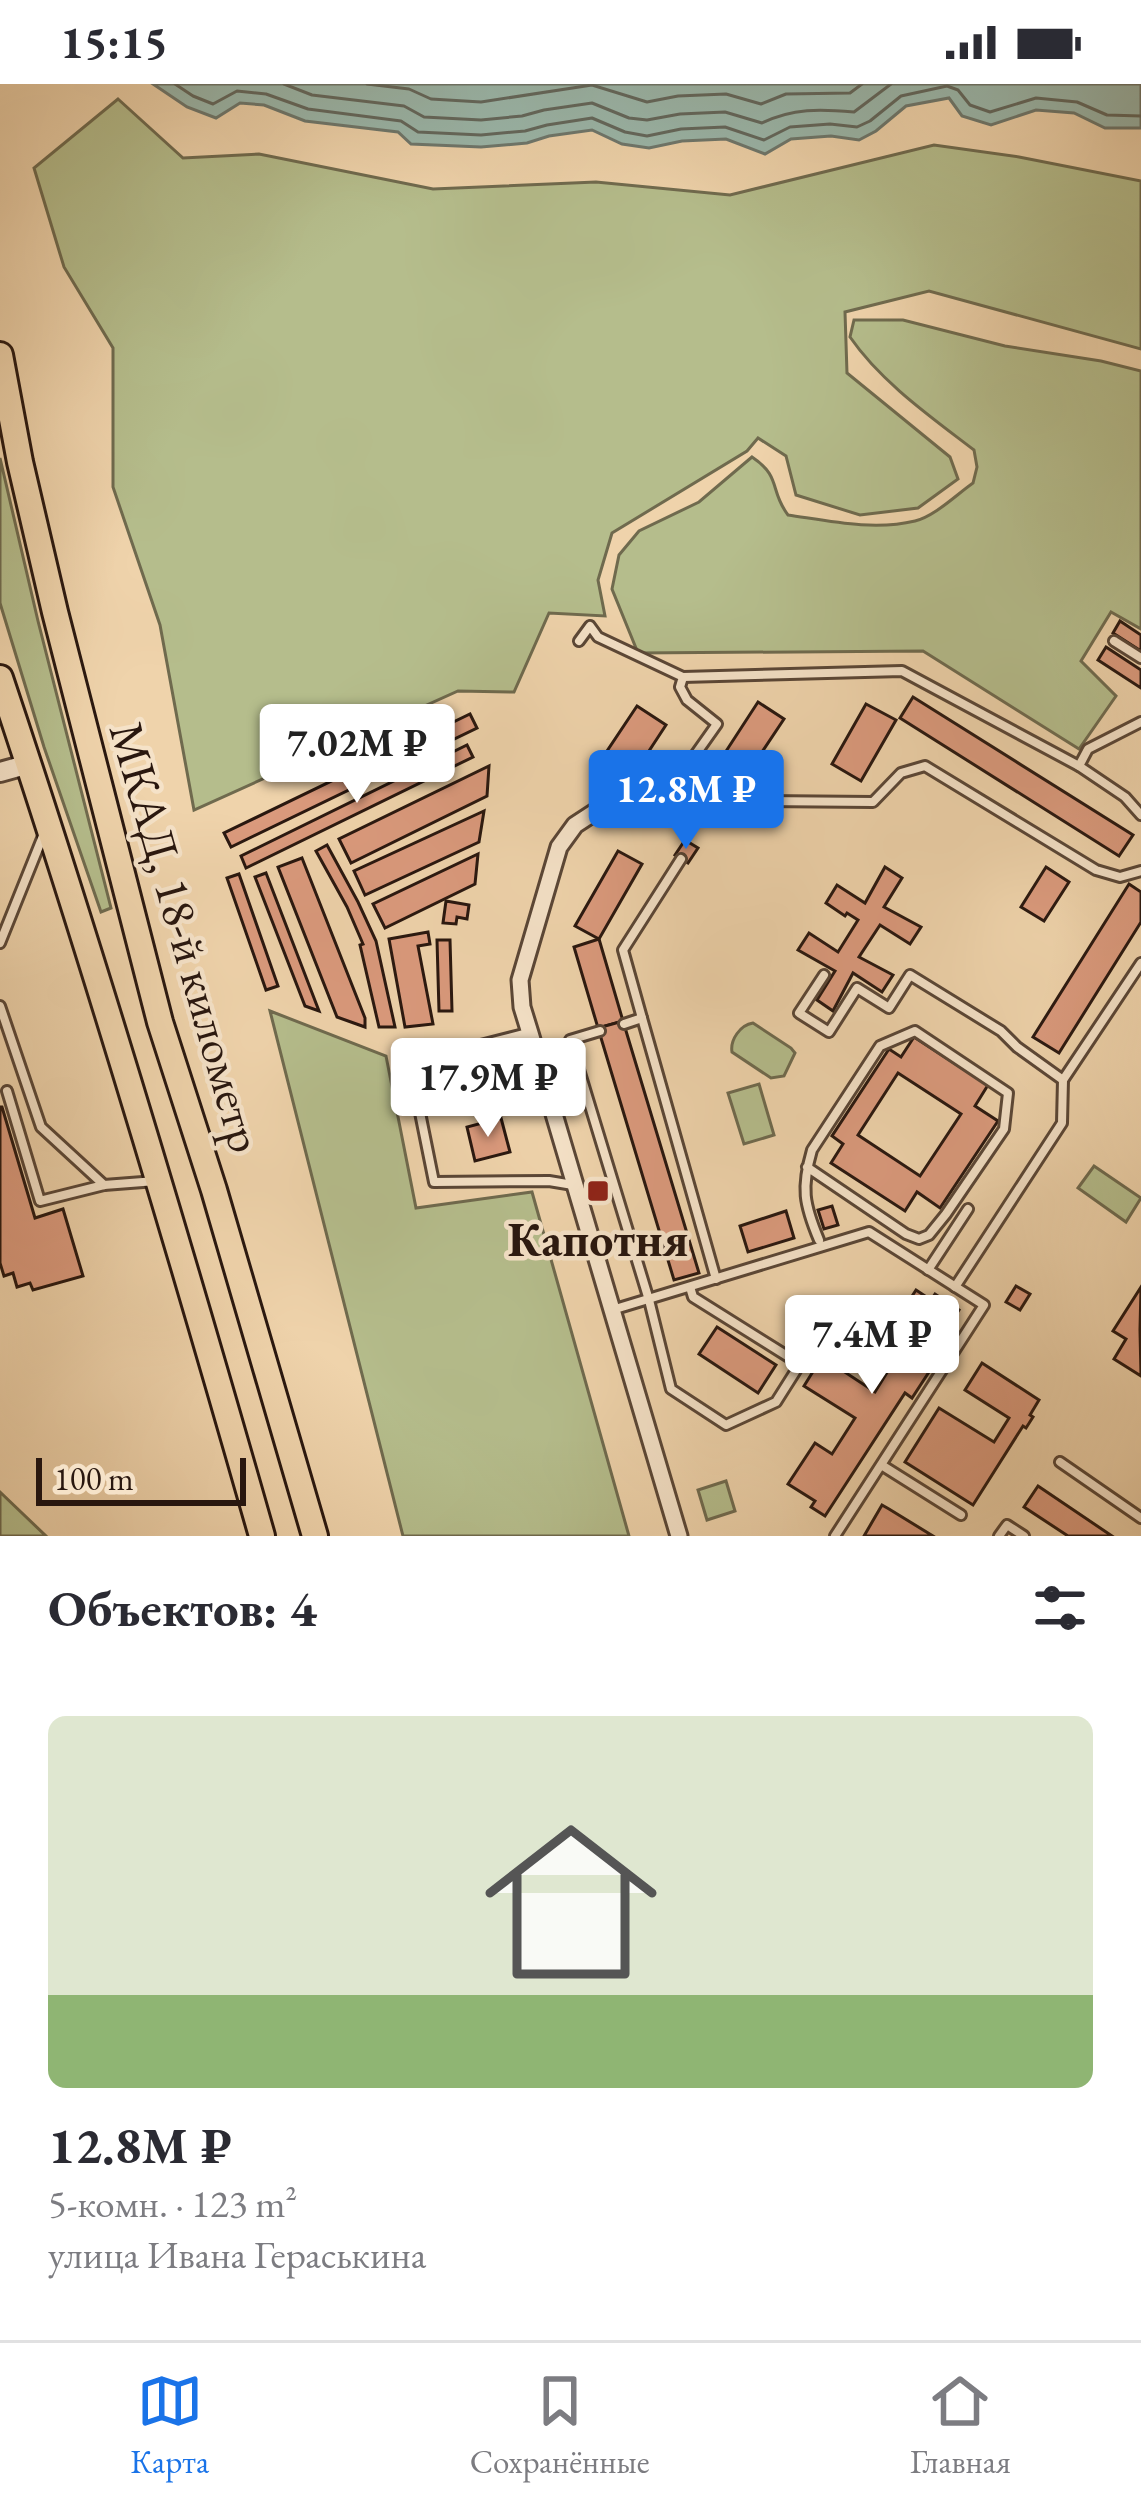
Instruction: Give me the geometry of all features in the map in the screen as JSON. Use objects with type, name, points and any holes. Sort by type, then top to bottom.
[{"type":"highway","name":"МКАД, 18-й километр","points":[[0,355],[55,612],[160,1022],[315,1536]]},
{"type":"highway","name":"МКАД, 18-й километр","points":[[0,678],[160,1180],[262,1536]]},
{"type":"street","points":[[0,772],[29,764]]},
{"type":"street","points":[[663,800],[598,810],[574,825],[559,847],[520,980],[522,1007],[679,1536]]},
{"type":"lane","points":[[579,641],[590,626],[598,638],[682,677],[902,670],[1079,766],[1125,797],[1141,815]]},
{"type":"lane","points":[[1114,641],[1141,658]]},
{"type":"lane","points":[[663,800],[717,724],[687,700],[680,687],[682,677]]},
{"type":"lane","points":[[1079,766],[1088,749],[1141,722]]},
{"type":"lane","points":[[663,800],[873,802],[901,772],[925,766],[1096,871],[1120,877],[1141,871]]},
{"type":"lane","points":[[0,943],[48,824]]},
{"type":"lane","points":[[681,859],[623,950],[716,1279]]},
{"type":"lane","points":[[955,1287],[1062,1123],[1064,1080],[1141,963]]},
{"type":"lane","points":[[824,975],[799,1013],[829,1032],[857,988],[889,1008],[910,975],[1001,1031],[1064,1080]]},
{"type":"lane","points":[[0,1006],[40,1127],[104,1185]]},
{"type":"lane","points":[[624,1024],[642,1018]]},
{"type":"lane","points":[[600,1031],[570,1040],[650,1300],[671,1389],[726,1425],[776,1402],[800,1364],[693,1297],[690,1287]]},
{"type":"lane","points":[[807,1167],[919,1239],[929,1235],[1004,1129],[1008,1093],[914,1031],[880,1046],[812,1150],[807,1167],[804,1204],[818,1240]]},
{"type":"lane","points":[[530,1033],[410,1063],[434,1182],[573,1184]]},
{"type":"lane","points":[[7,1091],[40,1201],[104,1185],[160,1180]]},
{"type":"lane","points":[[928,1270],[968,1209]]},
{"type":"lane","points":[[610,1310],[869,1232],[984,1306],[835,1536]]},
{"type":"lane","points":[[1060,1462],[1141,1518]]},
{"type":"lane","points":[[883,1466],[961,1515]]},
{"type":"lane","points":[[999,1536],[1007,1525],[1024,1536]]},
{"type":"green space","points":[[118,99],[183,158],[259,154],[433,189],[596,182],[730,195],[934,145],[1141,181],[1141,349],[929,291],[845,312],[847,373],[950,457],[958,479],[918,508],[860,515],[796,495],[786,456],[758,438],[747,451],[612,533],[598,580],[605,616],[549,613],[514,692],[458,691],[194,810],[160,625],[113,487],[113,348],[64,267],[34,168]]},
{"type":"green space","points":[[854,320],[903,320],[1005,346],[1141,371],[1141,629],[1111,612],[1081,661],[1116,696],[1079,749],[923,651],[638,653],[612,589],[619,555],[639,531],[699,502],[752,457],[768,471],[788,515],[835,522],[884,525],[915,521],[973,483],[974,450],[876,369],[850,337]]},
{"type":"green space","points":[[0,458],[111,908],[101,912],[0,603]]},
{"type":"green space","points":[[270,1011],[386,1056],[416,1208],[532,1192],[629,1536],[403,1536]]},
{"type":"green space","points":[[753,1023],[795,1053],[784,1076],[771,1078],[732,1052],[737,1034]]},
{"type":"green space","points":[[759,1084],[774,1135],[744,1144],[728,1093]]},
{"type":"green space","points":[[1094,1166],[1141,1198],[1126,1222],[1078,1188]]},
{"type":"green space","points":[[726,1481],[735,1511],[707,1520],[698,1490]]},
{"type":"green space","points":[[0,1492],[46,1536],[0,1536]]},
{"type":"water","points":[[153,84],[1141,84],[1141,128],[1105,128],[1074,113],[1036,110],[991,125],[962,116],[949,98],[906,106],[859,140],[791,139],[765,154],[726,139],[649,148],[622,144],[592,130],[481,147],[411,144],[398,132],[305,121],[264,105],[240,103],[216,118],[187,107]]},
{"type":"building","points":[[1120,621],[1141,635],[1141,651],[1113,633]]},
{"type":"building","points":[[1106,647],[1141,670],[1141,688],[1098,660]]},
{"type":"building","points":[[913,697],[1133,835],[1119,856],[900,718]]},
{"type":"building","points":[[758,702],[784,719],[744,779],[719,762]]},
{"type":"building","points":[[866,704],[896,720],[861,781],[832,764]]},
{"type":"building","points":[[637,706],[666,725],[626,786],[597,766]]},
{"type":"building","points":[[470,714],[477,728],[231,847],[224,833]]},
{"type":"building","points":[[467,745],[473,757],[246,868],[241,856]]},
{"type":"building","points":[[489,766],[487,796],[351,863],[339,839]]},
{"type":"building","points":[[484,811],[479,842],[365,895],[354,871]]},
{"type":"building","points":[[685,840],[698,848],[688,863],[675,855]]},
{"type":"building","points":[[327,845],[376,941],[395,1027],[379,1027],[363,944],[316,851]]},
{"type":"building","points":[[618,851],[642,864],[599,939],[575,926]]},
{"type":"building","points":[[478,854],[475,884],[385,928],[373,904]]},
{"type":"building","points":[[302,858],[365,1027],[337,1017],[278,867]]},
{"type":"building","points":[[885,867],[902,878],[884,907],[921,927],[910,944],[880,925],[859,957],[893,975],[882,992],[853,973],[833,1011],[817,1000],[835,971],[798,950],[809,933],[838,952],[858,920],[826,903],[837,885],[865,903]]},
{"type":"building","points":[[1046,867],[1069,882],[1044,921],[1021,907]]},
{"type":"building","points":[[266,873],[319,1011],[305,1006],[255,877]]},
{"type":"building","points":[[239,874],[278,986],[266,990],[227,878]]},
{"type":"building","points":[[1129,884],[1141,892],[1141,922],[1059,1053],[1033,1037]]},
{"type":"building","points":[[446,901],[469,905],[467,919],[457,917],[456,924],[443,923]]},
{"type":"building","points":[[428,932],[430,944],[418,946],[433,1024],[405,1027],[389,939]]},
{"type":"building","points":[[599,939],[623,1021],[598,1028],[574,947]]},
{"type":"building","points":[[437,940],[450,940],[452,1011],[439,1011]]},
{"type":"building","points":[[623,1021],[699,1273],[674,1280],[598,1028]]},
{"type":"building","points":[[914,1037],[988,1085],[975,1106],[998,1121],[940,1208],[917,1192],[905,1211],[831,1163],[843,1144],[832,1136],[889,1049],[901,1057]],"holes":[[[898,1073],[961,1114],[920,1176],[858,1135]]]},
{"type":"building","points":[[0,1107],[35,1218],[63,1209],[83,1276],[33,1290],[30,1283],[17,1287],[13,1273],[4,1276],[0,1263]]},
{"type":"building","points":[[501,1118],[510,1152],[475,1161],[467,1127]]},
{"type":"building","points":[[832,1206],[838,1225],[824,1229],[818,1210]]},
{"type":"building","points":[[786,1211],[794,1238],[748,1252],[740,1226]]},
{"type":"building","points":[[1016,1286],[1030,1294],[1020,1310],[1006,1302]]},
{"type":"building","points":[[1141,1287],[1141,1376],[1114,1359],[1126,1339],[1113,1331]]},
{"type":"building","points":[[916,1290],[931,1300],[935,1294],[959,1310],[935,1347],[942,1352],[912,1398],[905,1393],[825,1516],[811,1507],[815,1501],[788,1484],[815,1443],[832,1454],[855,1418],[804,1386],[822,1357],[875,1392],[896,1358],[879,1347]]},
{"type":"building","points":[[717,1327],[776,1365],[758,1393],[699,1354]]},
{"type":"building","points":[[982,1363],[1039,1400],[1033,1417],[973,1505],[905,1462],[939,1408],[994,1442],[1009,1418],[965,1390]]},
{"type":"building","points":[[1038,1486],[1112,1536],[1068,1536],[1024,1507]]},
{"type":"building","points":[[882,1505],[889,1509],[933,1536],[864,1536]]},
{"type":"place","name":"Капотня","points":[[598,1191]]}]
